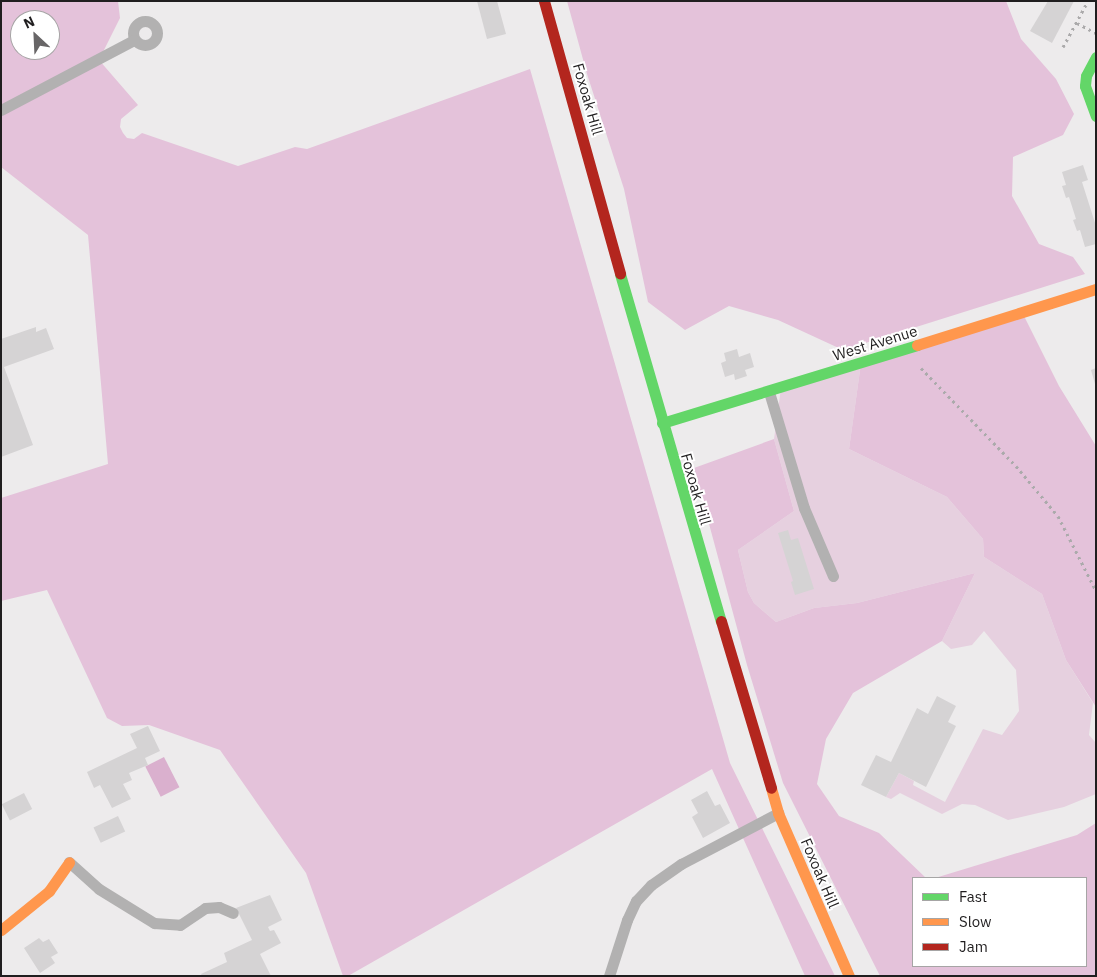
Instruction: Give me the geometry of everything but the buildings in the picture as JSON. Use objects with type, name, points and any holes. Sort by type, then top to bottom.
[{"type":"main road","name":"Foxoak Hill","points":[[544,1],[662,423],[778,813],[849,976]]},
{"type":"main road","points":[[1096,57],[1086,76],[1085,86],[1096,116]]},
{"type":"main road","name":"West Avenue","points":[[662,423],[769,392],[1096,289]]},
{"type":"main road","points":[[1,930],[49,891],[69,862]]},
{"type":"lane","points":[[1,110],[134,40]]},
{"type":"lane","points":[[769,392],[804,508],[833,576]]},
{"type":"lane","points":[[608,976],[627,920],[636,902],[651,885],[681,864],[778,813]]},
{"type":"lane","points":[[69,862],[99,889],[154,923],[180,925],[205,908],[219,907],[233,914]]},
{"type":"path","points":[[1063,47],[1088,1]]},
{"type":"path","points":[[1077,22],[1096,32]]},
{"type":"path","points":[[903,350],[1016,466],[1058,516],[1096,591]]},
{"type":"shaded area","points":[[1,1],[118,1],[120,18],[99,60],[138,105],[121,119],[120,127],[123,133],[127,138],[134,139],[142,133],[238,166],[295,147],[307,149],[530,69],[730,763],[835,976],[805,976],[712,769],[348,976],[343,976],[306,873],[220,750],[149,725],[122,726],[107,718],[47,590],[1,601],[1,498],[108,464],[88,235],[1,167]]},
{"type":"shaded area","points":[[567,1],[1006,1],[1021,39],[1056,79],[1074,114],[1063,135],[1013,157],[1012,196],[1039,244],[1073,257],[1085,274],[843,350],[778,320],[729,306],[685,330],[648,302],[624,189],[587,74]]},
{"type":"shaded area","points":[[1022,312],[1059,386],[1096,446],[1096,707],[1066,660],[1042,594],[984,557],[983,539],[947,497],[849,449],[861,363]]},
{"type":"shaded area","points":[[861,363],[849,449],[947,497],[983,539],[984,557],[1042,594],[1066,660],[1093,703],[1089,735],[1096,743],[1096,794],[1064,807],[1008,820],[975,805],[962,804],[942,814],[900,793],[891,799],[886,797],[899,773],[914,781],[913,785],[945,802],[983,729],[1002,735],[1019,711],[1016,670],[984,631],[972,645],[951,649],[942,641],[975,573],[857,603],[814,608],[776,622],[754,603],[748,592],[738,550],[794,511],[774,439],[781,388]]},
{"type":"shaded area","points":[[774,439],[794,511],[738,550],[748,592],[754,603],[776,622],[814,608],[857,603],[975,573],[942,641],[853,693],[826,739],[817,784],[839,816],[879,833],[925,877],[912,877],[912,967],[1087,967],[1087,877],[938,877],[1077,835],[1096,823],[1096,976],[880,976],[783,783],[747,665],[694,468]]},
{"type":"shaded area","points":[[164,757],[179,787],[161,797],[145,767]]},
{"type":"traffic: fast","points":[[1096,57],[1086,76],[1085,86],[1096,116]]},
{"type":"traffic: fast","points":[[620,274],[721,621]]},
{"type":"traffic: fast","points":[[662,423],[917,345]]},
{"type":"traffic: slow","points":[[917,345],[1096,289]]},
{"type":"traffic: slow","points":[[771,788],[778,813],[849,976]]},
{"type":"traffic: slow","points":[[1,930],[49,891],[69,862]]},
{"type":"traffic: jam","points":[[544,1],[620,274]]},
{"type":"traffic: jam","points":[[721,621],[771,788]]}]
